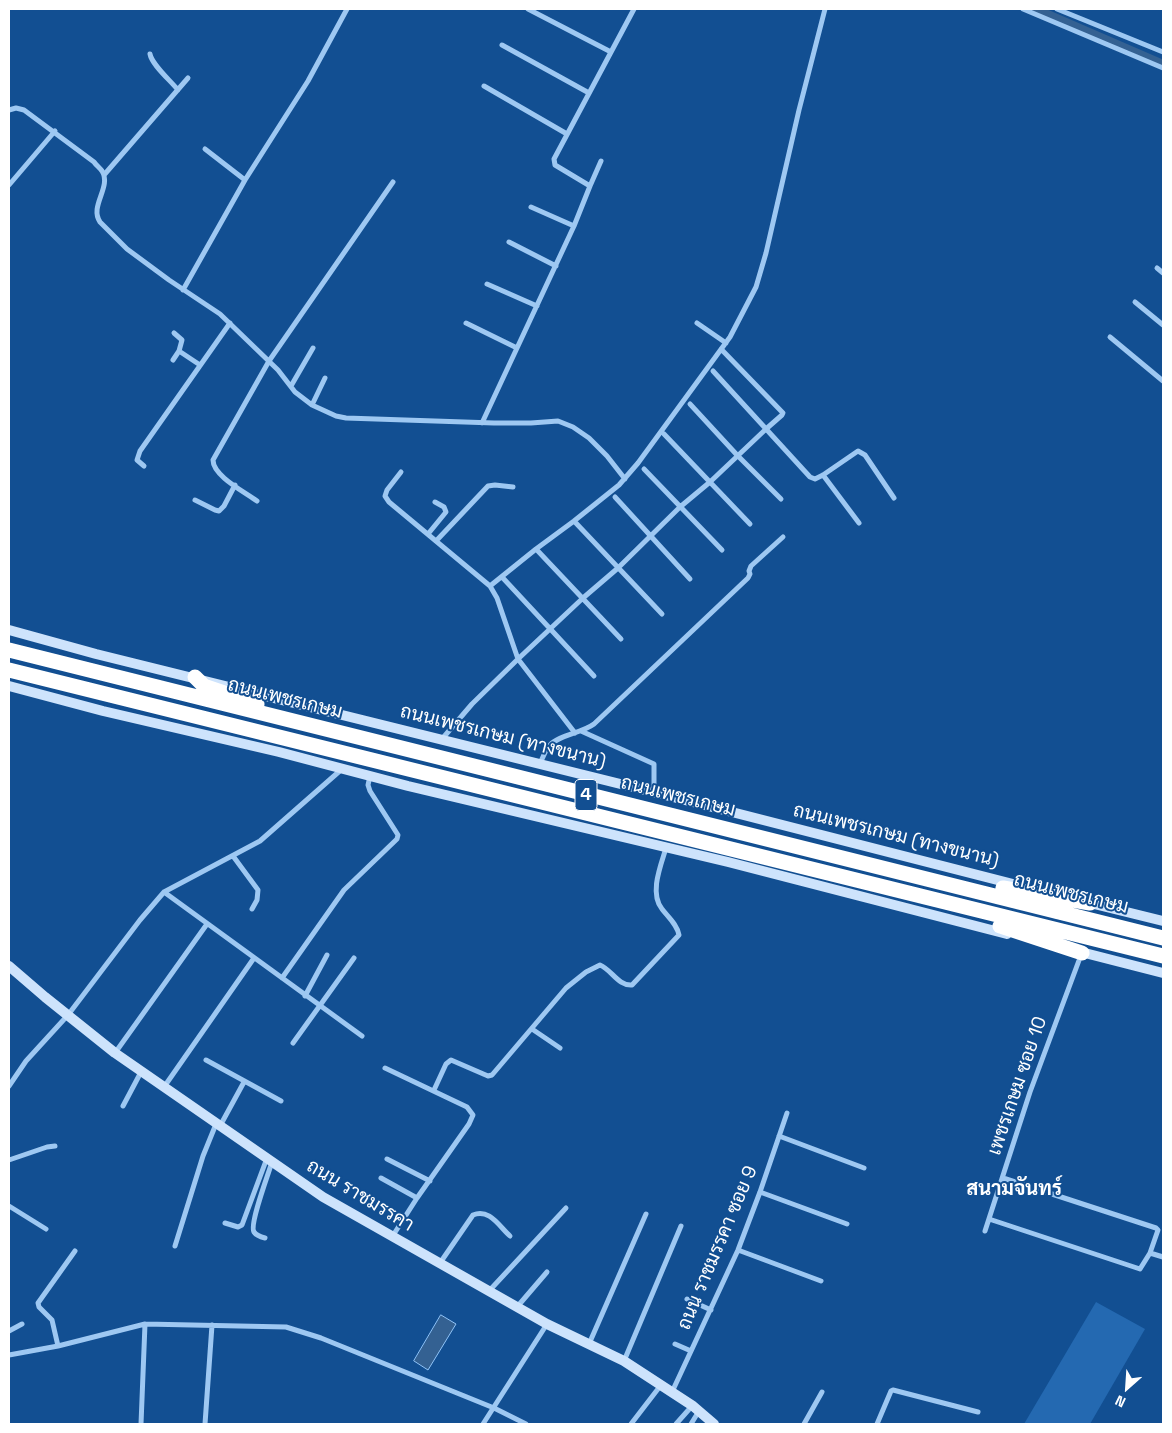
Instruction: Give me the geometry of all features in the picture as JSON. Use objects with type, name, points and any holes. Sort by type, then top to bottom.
[{"type":"highway","name":"ถนนเพชรเกษม","points":[[9,650],[1163,938]]},
{"type":"highway","name":"ถนนเพชรเกษม","points":[[9,670],[243,726],[894,891],[1163,956]]},
{"type":"highway","points":[[195,677],[204,686],[304,720],[308,726]]},
{"type":"highway","points":[[898,871],[1090,903]]},
{"type":"highway","points":[[894,891],[1082,953]]},
{"type":"main road","name":"ถนนเพชรเกษม (ทางขนาน)","points":[[9,630],[96,654],[195,677],[1163,921]]},
{"type":"main road","name":"4","points":[[9,686],[370,776],[728,862],[1163,973]]},
{"type":"main road","name":"ถนน ราชมรรคา","points":[[9,966],[115,1053],[323,1197],[547,1324],[624,1361],[696,1408],[714,1424]]},
{"type":"street","points":[[183,290],[245,180],[308,82],[347,9]]},
{"type":"street","points":[[528,9],[611,52]]},
{"type":"street","points":[[590,186],[555,166],[554,159],[634,9]]},
{"type":"street","points":[[490,586],[625,479],[726,343],[756,287],[766,253],[799,110],[826,9]]},
{"type":"street","points":[[1024,9],[1163,68]]},
{"type":"street","points":[[1057,9],[1163,52]]},
{"type":"street","points":[[502,45],[589,93]]},
{"type":"street","points":[[150,54],[153,64],[178,90]]},
{"type":"street","points":[[104,175],[188,78]]},
{"type":"street","points":[[484,86],[567,134]]},
{"type":"street","points":[[9,110],[16,108],[24,110],[55,131],[94,162],[104,175],[104,183],[96,211],[97,217],[127,249],[183,290],[220,314],[312,405],[336,416],[346,418],[530,424],[558,421],[573,427],[589,438],[607,456],[625,479]]},
{"type":"street","points":[[9,185],[55,131]]},
{"type":"street","points":[[205,149],[245,180]]},
{"type":"street","points":[[482,423],[556,266],[601,161]]},
{"type":"street","points":[[258,501],[215,470],[212,461],[269,361],[393,182]]},
{"type":"street","points":[[531,207],[574,226]]},
{"type":"street","points":[[509,242],[556,266]]},
{"type":"street","points":[[1157,268],[1163,273]]},
{"type":"street","points":[[487,284],[537,306]]},
{"type":"street","points":[[1134,302],[1163,325]]},
{"type":"street","points":[[144,466],[137,460],[138,455],[230,323]]},
{"type":"street","points":[[466,323],[517,348]]},
{"type":"street","points":[[697,323],[726,343]]},
{"type":"street","points":[[173,360],[179,351],[182,340],[174,334]]},
{"type":"street","points":[[1110,336],[1163,381]]},
{"type":"street","points":[[291,386],[313,348]]},
{"type":"street","points":[[442,739],[472,704],[551,630],[582,598],[618,568],[680,507],[781,417],[783,413],[721,349]]},
{"type":"street","points":[[179,351],[200,365]]},
{"type":"street","points":[[713,371],[810,477],[814,479],[823,475],[858,452],[865,455],[894,498]]},
{"type":"street","points":[[312,405],[325,378]]},
{"type":"street","points":[[690,404],[781,499]]},
{"type":"street","points":[[664,434],[750,524]]},
{"type":"street","points":[[644,469],[722,550]]},
{"type":"street","points":[[401,472],[387,490],[385,496],[389,502],[490,586],[497,598],[518,659],[578,732],[654,764],[654,792]]},
{"type":"street","points":[[823,475],[859,523]]},
{"type":"street","points":[[437,540],[488,486],[495,484],[513,487]]},
{"type":"street","points":[[195,500],[220,511],[235,486]]},
{"type":"street","points":[[615,497],[690,579]]},
{"type":"street","points":[[428,534],[446,512],[444,507],[435,502]]},
{"type":"street","points":[[574,521],[662,614]]},
{"type":"street","points":[[539,764],[548,746],[594,724],[748,578],[751,566],[783,537]]},
{"type":"street","points":[[536,549],[621,639]]},
{"type":"street","points":[[502,577],[594,676]]},
{"type":"street","points":[[9,1086],[26,1060],[68,1015],[140,920],[164,892],[260,841],[342,769]]},
{"type":"street","points":[[282,978],[344,890],[397,839],[398,835],[370,791],[368,785],[370,776]]},
{"type":"street","points":[[434,1090],[449,1060],[488,1076],[492,1075],[566,988],[586,972],[600,965],[606,967],[624,984],[632,985],[679,934],[673,922],[660,907],[656,895],[666,848]]},
{"type":"street","points":[[233,856],[258,890],[257,900],[252,909]]},
{"type":"street","points":[[164,892],[362,1036]]},
{"type":"street","points":[[115,1053],[207,924]]},
{"type":"street","name":"เพชรเกษม ซอย 10","points":[[985,1231],[1030,1092],[1082,953]]},
{"type":"street","points":[[305,996],[327,955]]},
{"type":"street","points":[[164,1087],[254,958]]},
{"type":"street","points":[[293,1043],[321,1007],[354,958]]},
{"type":"street","points":[[532,1029],[560,1048]]},
{"type":"street","points":[[206,1060],[281,1101]]},
{"type":"street","points":[[385,1068],[467,1107],[473,1115],[469,1124],[392,1237]]},
{"type":"street","points":[[123,1106],[142,1071]]},
{"type":"street","points":[[175,1246],[203,1156],[218,1125],[244,1082]]},
{"type":"street","name":"ถนน ราชมรรคา ซอย 9","points":[[672,1392],[738,1250],[787,1113]]},
{"type":"street","points":[[779,1136],[864,1168]]},
{"type":"street","points":[[9,1160],[55,1146]]},
{"type":"street","points":[[387,1159],[430,1181]]},
{"type":"street","points":[[225,1223],[240,1226],[245,1221],[270,1160]]},
{"type":"street","points":[[264,1238],[256,1234],[253,1228],[270,1160]]},
{"type":"street","points":[[380,1178],[417,1198]]},
{"type":"street","points":[[989,1219],[1140,1269],[1150,1253],[1158,1230],[1003,1178]]},
{"type":"street","points":[[760,1192],[847,1224]]},
{"type":"street","points":[[9,1206],[46,1229]]},
{"type":"street","points":[[489,1291],[566,1208]]},
{"type":"street","points":[[440,1264],[473,1215],[480,1212],[487,1214],[510,1236]]},
{"type":"street","points":[[589,1344],[646,1214]]},
{"type":"street","points":[[624,1361],[681,1226]]},
{"type":"street","points":[[738,1250],[821,1281]]},
{"type":"street","points":[[58,1346],[52,1320],[39,1307],[38,1303],[75,1251]]},
{"type":"street","points":[[1150,1253],[1163,1257]]},
{"type":"street","points":[[517,1307],[547,1272]]},
{"type":"street","points":[[687,1299],[711,1310]]},
{"type":"street","points":[[9,1331],[22,1324]]},
{"type":"street","points":[[141,1424],[145,1324]]},
{"type":"street","points":[[9,1355],[58,1346],[145,1324],[286,1327],[321,1338],[494,1408],[526,1424]]},
{"type":"street","points":[[483,1424],[547,1324]]},
{"type":"street","points":[[205,1424],[212,1326]]},
{"type":"street","points":[[675,1344],[691,1351]]},
{"type":"street","points":[[631,1424],[661,1385]]},
{"type":"street","points":[[877,1424],[893,1390],[978,1412]]},
{"type":"street","points":[[806,1423],[822,1392]]},
{"type":"street","points":[[676,1424],[696,1408]]},
{"type":"street","points":[[691,1424],[696,1408]]},
{"type":"shaded area","points":[[1096,1302],[1145,1329],[1090,1424],[1024,1424]]},
{"type":"shaded area","points":[[441,1315],[456,1324],[428,1370],[414,1361]]},
{"type":"waterway","points":[[1036,9],[1163,64]]},
{"type":"district","name":"สนามจันทร์","points":[[1014,1190]]}]
